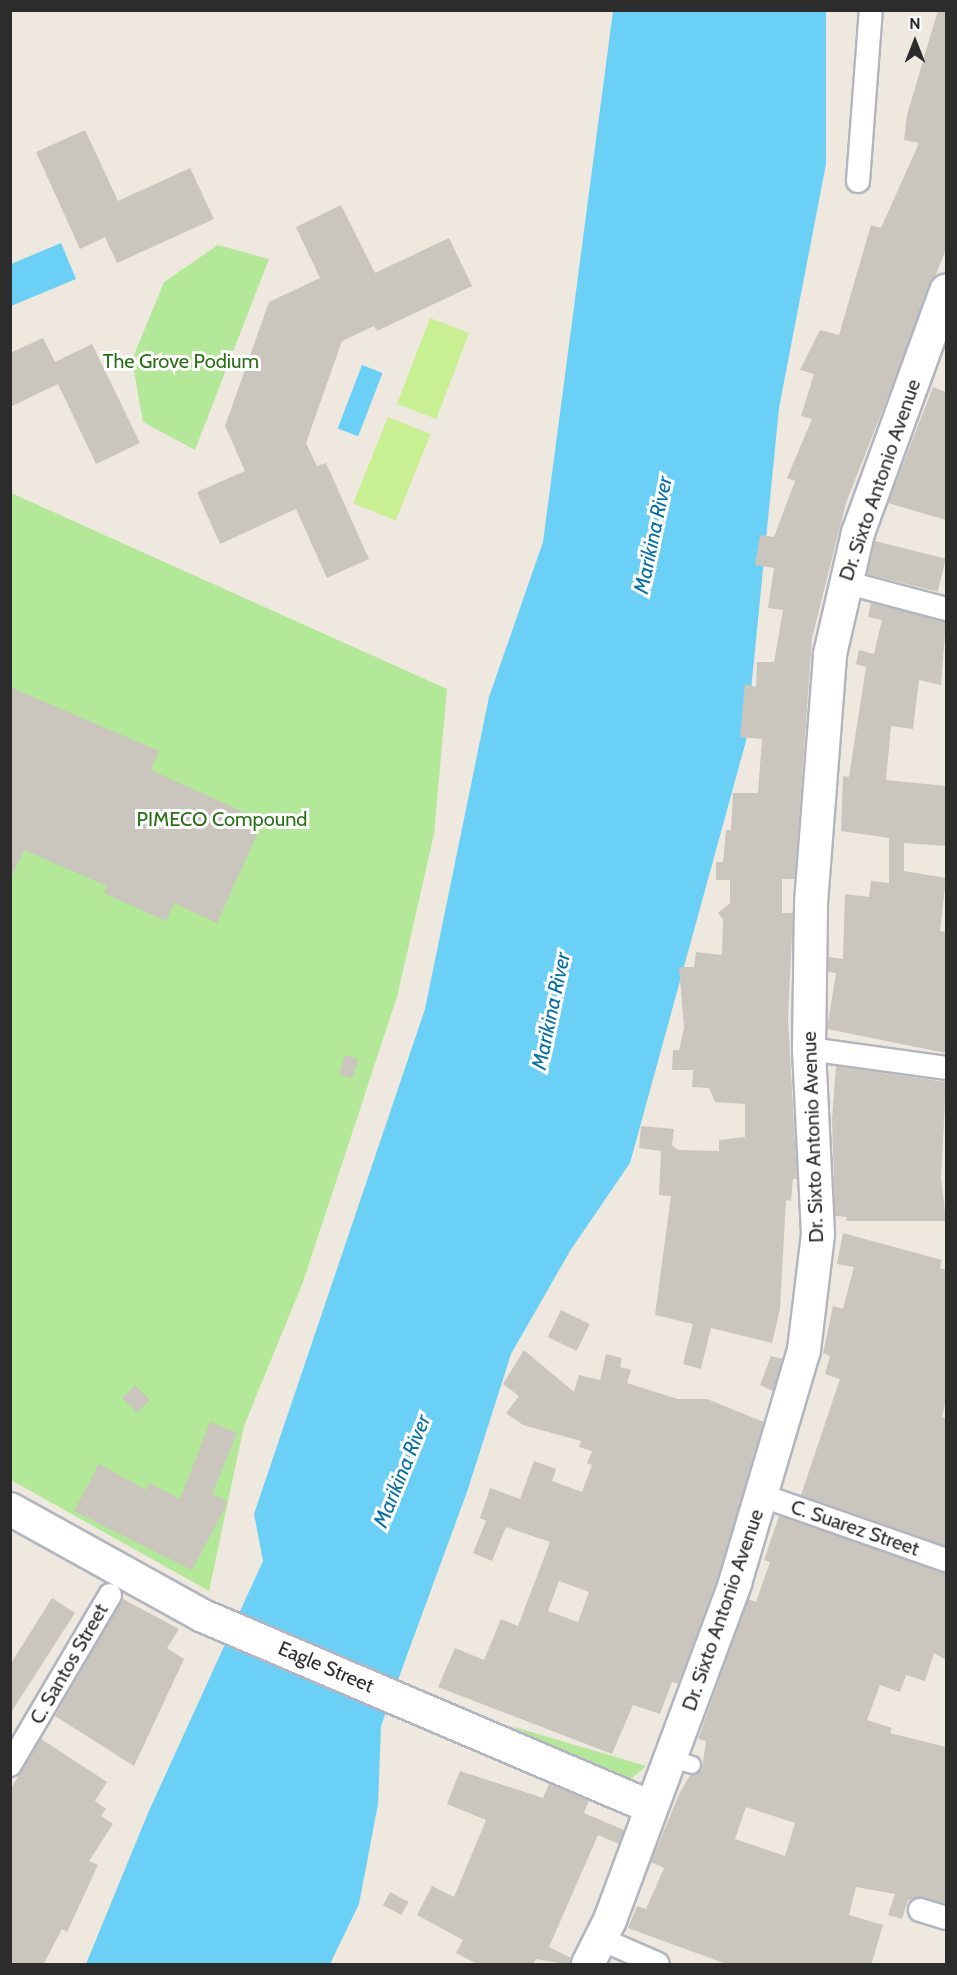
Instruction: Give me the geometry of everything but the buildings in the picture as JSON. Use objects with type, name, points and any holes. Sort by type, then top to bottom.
[{"type":"main road","name":"Dr. Sixto Antonio Avenue","points":[[594,1952],[650,1807],[681,1761],[763,1496],[814,1293],[817,1181],[809,1048],[821,756],[830,654],[844,582],[946,291]]},
{"type":"main road","name":"Eagle Street","points":[[10,1509],[203,1616],[458,1722],[650,1807]]},
{"type":"street","points":[[858,181],[871,10]]},
{"type":"street","points":[[844,582],[946,609]]},
{"type":"street","points":[[809,1048],[946,1068]]},
{"type":"street","name":"C. Suarez Street","points":[[763,1496],[946,1560]]},
{"type":"street","name":"C. Santos Street","points":[[10,1765],[110,1594]]},
{"type":"street","points":[[920,1910],[946,1918]]},
{"type":"street","points":[[594,1952],[658,1965]]},
{"type":"green space","name":"The Grove Podium","points":[[218,245],[269,259],[195,450],[143,422],[132,360],[164,282]]},
{"type":"green space","points":[[430,318],[469,333],[436,419],[397,404]]},
{"type":"green space","points":[[388,417],[431,434],[396,520],[353,503]]},
{"type":"green space","name":"PIMECO Compound","points":[[11,493],[447,689],[434,834],[397,997],[303,1282],[244,1426],[209,1591],[11,1480]]},
{"type":"green space","points":[[511,1726],[646,1766],[625,1784]]},
{"type":"water","name":"Marikina River","points":[[613,11],[826,11],[826,164],[779,408],[746,741],[630,1163],[570,1251],[511,1354],[467,1492],[381,1726],[378,1804],[359,1904],[330,1964],[86,1964],[148,1813],[263,1561],[254,1514],[425,1009],[489,697],[543,542]]},
{"type":"water","points":[[61,243],[76,279],[11,306],[11,264]]},
{"type":"water","points":[[362,365],[383,373],[358,436],[338,428]]}]
